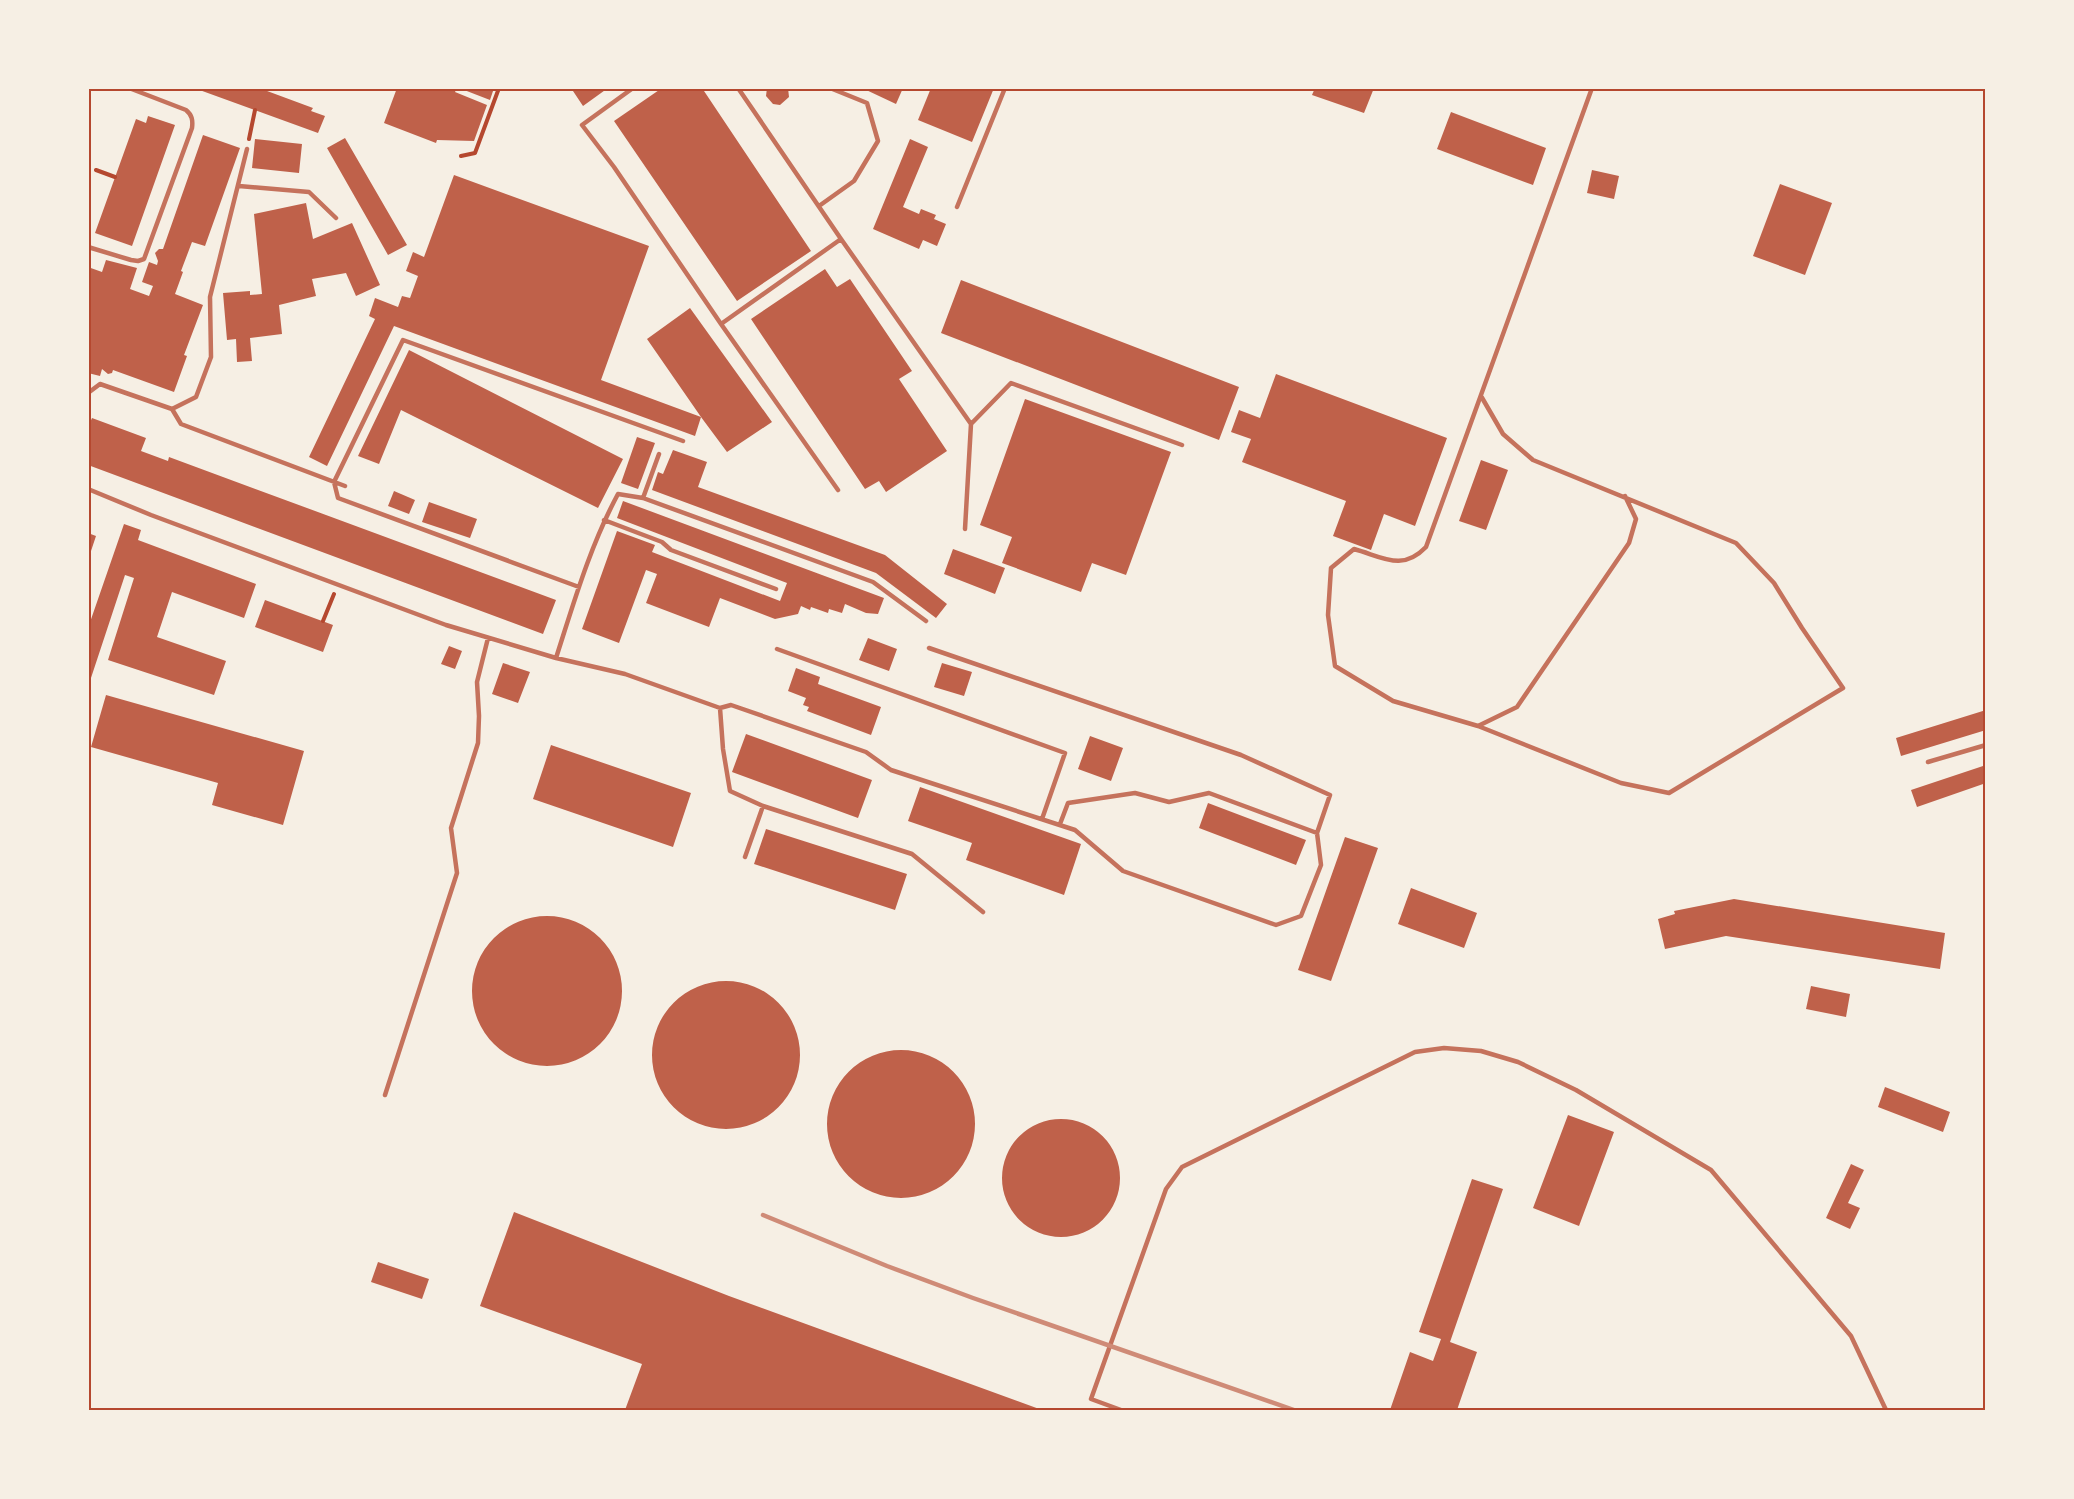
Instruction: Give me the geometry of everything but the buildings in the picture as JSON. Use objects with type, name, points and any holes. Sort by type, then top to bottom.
[{"type":"lane","points":[[88,247],[131,260],[144,259],[192,128],[193,121],[186,110],[129,88]]},
{"type":"lane","points":[[633,88],[582,125],[614,166],[721,324],[838,490]]},
{"type":"lane","points":[[738,88],[971,424],[965,529]]},
{"type":"lane","points":[[819,206],[854,181],[878,141],[867,103],[830,88]]},
{"type":"lane","points":[[957,207],[1005,88]]},
{"type":"lane","points":[[1481,396],[1503,434],[1533,459],[1736,543],[1774,583],[1843,688],[1669,793],[1621,783],[1478,726],[1393,701],[1335,666],[1328,615],[1331,568],[1354,549],[1393,561],[1405,561],[1417,557],[1426,547],[1592,88]]},
{"type":"lane","points":[[172,409],[196,397],[211,357],[210,297],[247,149]]},
{"type":"lane","points":[[239,186],[309,192],[336,218]]},
{"type":"lane","points":[[721,324],[841,239]]},
{"type":"lane","points":[[579,587],[338,498],[334,482],[403,340],[683,441]]},
{"type":"lane","points":[[971,424],[1011,382],[1182,445]]},
{"type":"lane","points":[[88,393],[100,384],[172,409],[181,424],[345,486]]},
{"type":"lane","points":[[643,498],[659,454]]},
{"type":"lane","points":[[88,489],[151,515],[446,625],[556,658],[625,674],[720,708],[731,705],[866,752],[891,770],[1076,830],[1123,871],[1276,925],[1301,916],[1321,865],[1317,833],[1330,795],[1240,755],[929,648]]},
{"type":"lane","points":[[556,658],[604,520],[618,494],[643,498],[873,582],[926,621]]},
{"type":"lane","points":[[1478,726],[1517,707],[1629,543],[1636,519],[1625,496]]},
{"type":"lane","points":[[604,520],[662,542],[671,550],[776,589]]},
{"type":"lane","points":[[385,1095],[457,873],[451,828],[478,743],[477,682],[488,638]]},
{"type":"lane","points":[[777,649],[1065,753],[1042,819]]},
{"type":"lane","points":[[720,708],[723,749],[730,791],[763,806],[912,854],[982,912]]},
{"type":"lane","points":[[1928,762],[1986,745]]},
{"type":"lane","points":[[1060,824],[1068,803],[1135,793],[1169,802],[1209,794],[1317,833]]},
{"type":"lane","points":[[745,857],[763,806]]},
{"type":"lane","points":[[1121,1410],[1091,1398],[1166,1189],[1182,1167],[1415,1052],[1444,1048],[1481,1051],[1518,1062],[1576,1090],[1711,1170],[1851,1336],[1886,1410]]},
{"type":"path","points":[[460,156],[475,153],[499,88]]},
{"type":"path","points":[[247,149],[255,111]]},
{"type":"path","points":[[96,170],[115,177]]},
{"type":"path","points":[[324,621],[337,585]]},
{"type":"railway","points":[[763,1215],[887,1266],[973,1298],[1294,1410]]}]
